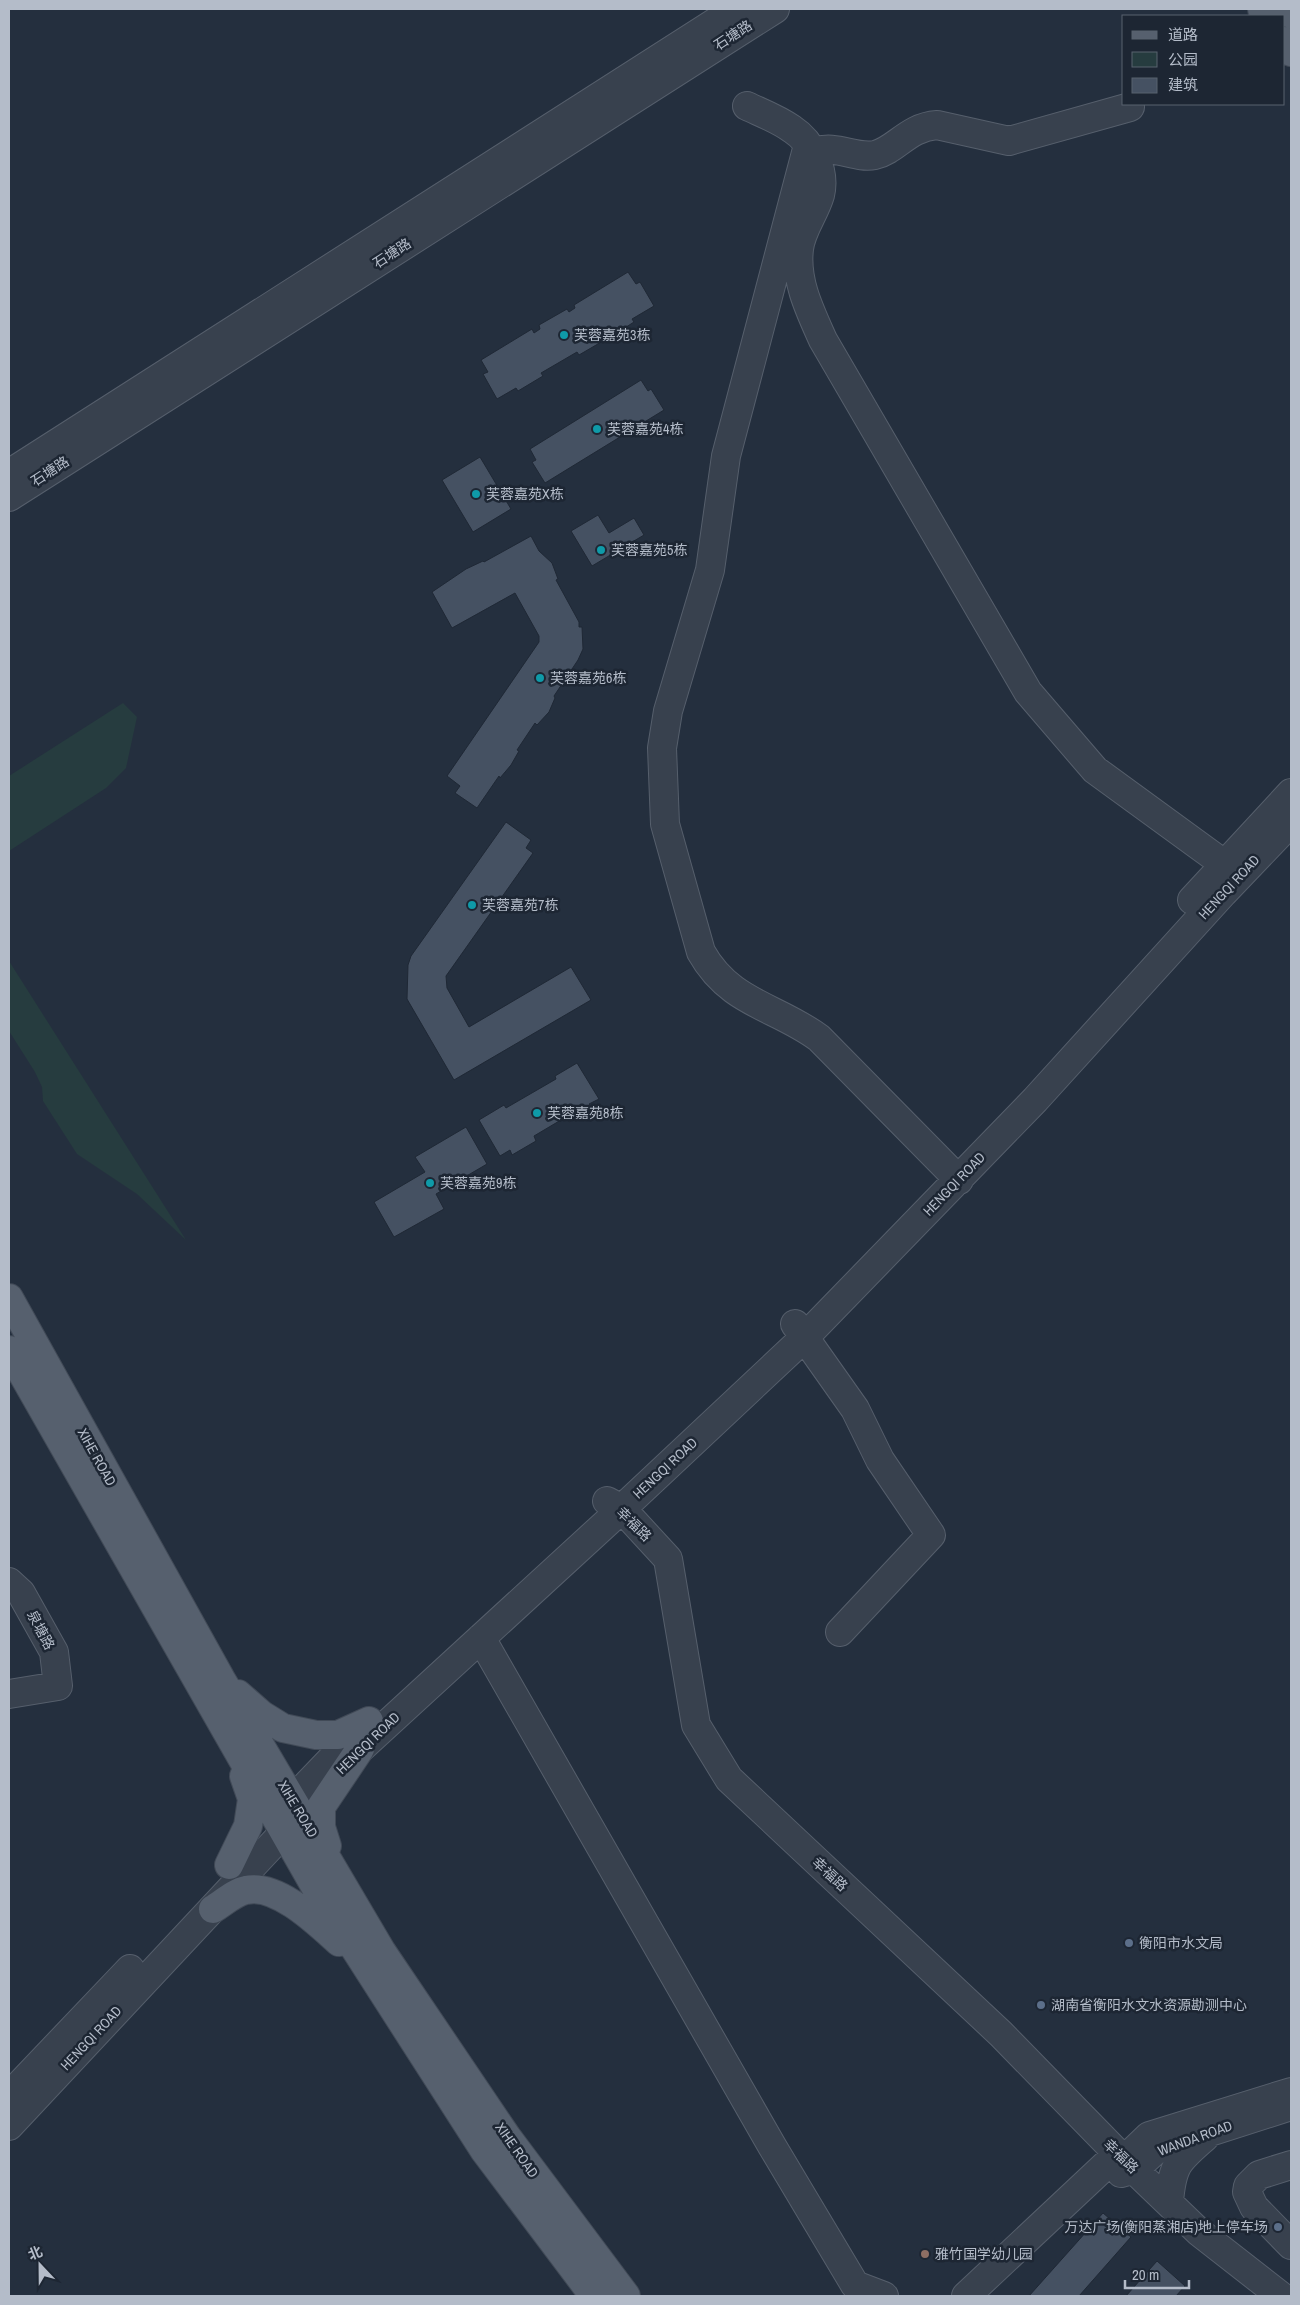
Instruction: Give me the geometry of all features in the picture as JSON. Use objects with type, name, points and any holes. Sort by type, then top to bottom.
[{"type":"main road","points":[[1287,9],[1291,14]]},
{"type":"main road","name":"XIHE ROAD","points":[[9,1298],[221,1679],[288,1816],[316,1888],[484,2150],[594,2296]]},
{"type":"main road","name":"XIHE ROAD","points":[[9,1350],[232,1742],[288,1816],[337,1876],[382,1952],[507,2137],[626,2296]]},
{"type":"main road","points":[[221,1679],[262,1715],[283,1728],[316,1735],[338,1735],[369,1721]]},
{"type":"main road","points":[[229,1865],[248,1826],[252,1799],[232,1742]]},
{"type":"main road","points":[[337,1876],[321,1827],[321,1807],[360,1749]]},
{"type":"main road","points":[[213,1909],[246,1890],[264,1889],[287,1900],[316,1921],[363,1964]]},
{"type":"street","name":"石塘路","points":[[9,474],[736,9]]},
{"type":"street","name":"石塘路","points":[[9,497],[775,9]]},
{"type":"street","points":[[747,106],[793,129],[811,148],[822,177],[820,195],[799,248],[800,276],[805,300],[823,340],[1028,692],[1095,770],[1224,864]]},
{"type":"street","points":[[811,148],[825,148],[868,156],[877,154],[925,126],[937,125],[1009,141],[1130,107]]},
{"type":"street","points":[[811,148],[726,456],[710,570],[668,711],[662,748],[665,824],[701,952],[711,970],[747,1001],[801,1025],[819,1038],[954,1175]]},
{"type":"street","name":"HENGQI ROAD","points":[[954,1175],[1022,1092],[1224,864],[1291,792]]},
{"type":"street","name":"HENGQI ROAD","points":[[9,2096],[229,1865],[288,1816],[481,1638],[800,1330],[954,1175],[1291,822]]},
{"type":"street","points":[[800,1330],[855,1409],[880,1460],[930,1535],[840,1632]]},
{"type":"street","name":"HENGQI ROAD","points":[[9,2126],[213,1909],[288,1816],[369,1721],[614,1509]]},
{"type":"street","name":"幸福路","points":[[614,1509],[668,1559],[696,1725],[728,1779],[1001,2034],[1096,2131],[1123,2166],[1170,2202],[1199,2232],[1281,2296]]},
{"type":"street","name":"幸福路","points":[[614,1509],[658,1566],[686,1728],[720,1783],[993,2040],[1123,2166],[1191,2238],[1265,2296]]},
{"type":"street","name":"泉塘路","points":[[9,1582],[21,1593],[54,1652],[58,1686],[9,1694]]},
{"type":"street","points":[[481,1638],[855,2285],[884,2296]]},
{"type":"street","name":"WANDA ROAD","points":[[1123,2166],[1149,2136],[1291,2092]]},
{"type":"street","name":"WANDA ROAD","points":[[1123,2166],[1157,2149],[1291,2106]]},
{"type":"street","points":[[1170,2202],[1171,2178],[1183,2156],[1214,2130]]},
{"type":"street","points":[[1096,2131],[1110,2138],[1126,2141],[1149,2136]]},
{"type":"street","points":[[1291,2165],[1259,2175],[1248,2186],[1247,2192],[1254,2207],[1291,2246]]},
{"type":"street","points":[[966,2296],[1123,2166]]},
{"type":"green space","points":[[123,703],[137,717],[126,768],[106,788],[9,851],[9,776]]},
{"type":"green space","points":[[9,961],[186,1240],[137,1194],[77,1154],[43,1101],[42,1087],[35,1072],[9,1031]]},
{"type":"building","name":"芙蓉嘉苑3栋","points":[[628,272],[636,284],[640,282],[654,306],[632,319],[634,322],[620,331],[618,328],[601,338],[603,341],[579,355],[577,352],[541,373],[543,376],[518,391],[516,388],[497,399],[483,374],[488,372],[481,360],[532,329],[534,333],[540,329],[539,325],[567,309],[569,312],[575,308],[574,305]]},
{"type":"building","name":"芙蓉嘉苑4栋","points":[[641,380],[648,391],[651,389],[664,410],[545,483],[532,462],[536,460],[530,449]]},
{"type":"building","name":"芙蓉嘉苑X栋","points":[[480,457],[511,509],[473,532],[442,480]]},
{"type":"building","name":"芙蓉嘉苑5栋","points":[[598,515],[609,533],[634,518],[644,535],[592,566],[571,531]]},
{"type":"building","name":"芙蓉嘉苑6栋","points":[[531,536],[539,551],[552,563],[558,579],[556,580],[579,622],[579,627],[582,627],[583,649],[578,660],[554,696],[555,698],[549,712],[537,725],[535,723],[517,750],[519,751],[511,765],[500,778],[499,776],[477,808],[455,793],[460,786],[447,776],[539,642],[539,636],[515,593],[452,628],[432,592],[466,569],[484,562]]},
{"type":"building","name":"芙蓉嘉苑7栋","points":[[506,822],[531,840],[526,848],[533,853],[446,976],[447,988],[469,1027],[571,967],[591,1000],[454,1080],[407,999],[408,965],[411,956]]},
{"type":"building","name":"芙蓉嘉苑8栋","points":[[577,1063],[599,1099],[589,1104],[592,1108],[569,1122],[566,1117],[534,1136],[536,1141],[512,1155],[510,1150],[500,1156],[479,1120],[504,1105],[506,1108],[556,1079],[555,1076]]},
{"type":"building","name":"芙蓉嘉苑9栋","points":[[466,1127],[487,1164],[436,1194],[444,1209],[394,1237],[374,1202],[425,1172],[415,1157]]},
{"type":"building","points":[[1103,2213],[1131,2237],[1079,2296],[1029,2296]]},
{"type":"building","points":[[1157,2261],[1185,2286],[1176,2296],[1126,2296]]},
{"type":"place","name":"芙蓉嘉苑3栋","points":[[564,335]]},
{"type":"place","name":"芙蓉嘉苑4栋","points":[[597,429]]},
{"type":"place","name":"芙蓉嘉苑X栋","points":[[476,494]]},
{"type":"place","name":"芙蓉嘉苑5栋","points":[[601,550]]},
{"type":"place","name":"芙蓉嘉苑6栋","points":[[540,678]]},
{"type":"place","name":"芙蓉嘉苑7栋","points":[[472,905]]},
{"type":"place","name":"芙蓉嘉苑8栋","points":[[537,1113]]},
{"type":"place","name":"芙蓉嘉苑9栋","points":[[430,1183]]},
{"type":"place","name":"衡阳市水文局","points":[[1129,1943]]},
{"type":"place","name":"湖南省衡阳水文水资源勘测中心","points":[[1041,2005]]},
{"type":"place","name":"万达广场(衡阳蒸湘店)地上停车场","points":[[1278,2227]]},
{"type":"place","name":"雅竹国学幼儿园","points":[[925,2254]]}]
